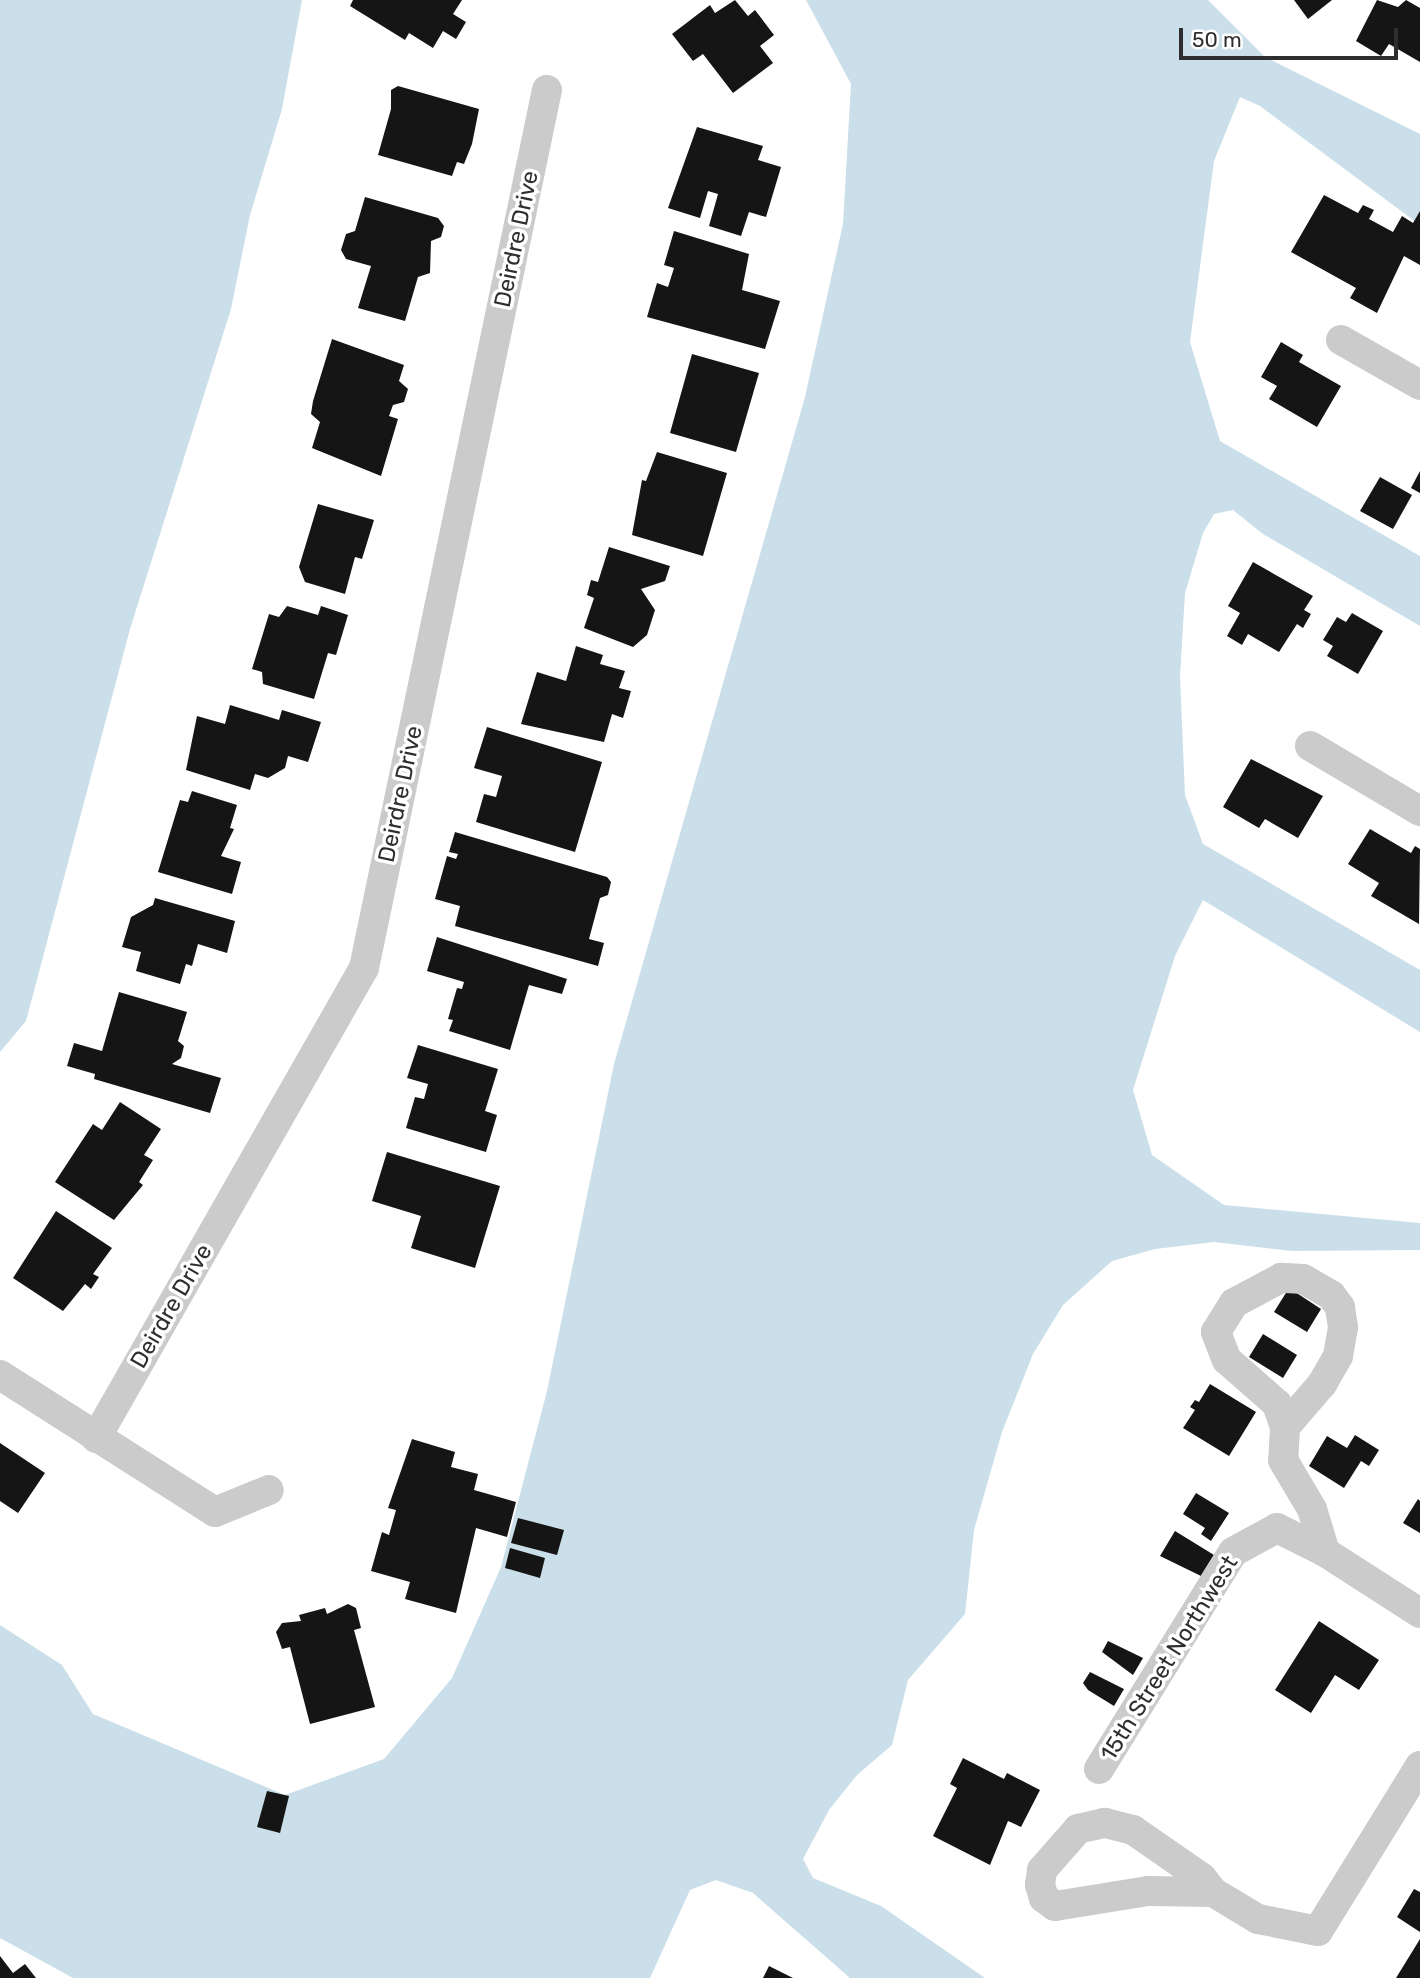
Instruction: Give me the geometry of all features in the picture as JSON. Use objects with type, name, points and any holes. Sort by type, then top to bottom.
[{"type":"street","name":"Deirdre Drive","points":[[96,1438],[363,968],[547,90]]},
{"type":"street","points":[[1341,340],[1420,385]]},
{"type":"street","points":[[1310,746],[1420,811]]},
{"type":"street","points":[[1285,1427],[1327,1375],[1338,1356],[1343,1327],[1340,1307],[1331,1295],[1303,1279],[1281,1278],[1234,1303],[1216,1332],[1227,1360],[1277,1404],[1285,1427],[1283,1460],[1312,1509],[1325,1552]]},
{"type":"street","points":[[0,1375],[215,1512],[269,1490]]},
{"type":"street","name":"15th Street Northwest","points":[[1099,1769],[1233,1552],[1277,1528],[1325,1552],[1420,1613]]},
{"type":"street","points":[[1213,1892],[1148,1891],[1055,1906],[1044,1898],[1040,1885],[1042,1870],[1078,1829],[1105,1823],[1133,1830],[1202,1878],[1213,1892],[1258,1919],[1318,1931],[1420,1766]]},
{"type":"water","points":[[0,0],[302,0],[282,109],[250,215],[231,309],[130,629],[26,1021],[0,1052]]},
{"type":"water","points":[[806,0],[1208,0],[1265,57],[1420,134],[1420,225],[1260,106],[1240,97],[1214,161],[1190,342],[1220,441],[1420,556],[1420,626],[1263,534],[1233,510],[1214,514],[1203,533],[1185,593],[1180,676],[1185,795],[1203,844],[1420,970],[1420,1032],[1203,900],[1175,956],[1133,1090],[1152,1155],[1224,1205],[1420,1223],[1420,1250],[1292,1251],[1214,1242],[1155,1249],[1112,1261],[1063,1305],[1033,1354],[1002,1432],[974,1530],[965,1614],[908,1680],[892,1745],[857,1775],[829,1810],[803,1859],[813,1878],[881,1906],[985,1978],[850,1978],[753,1893],[716,1880],[690,1890],[650,1978],[73,1978],[0,1938],[0,1625],[62,1665],[93,1714],[285,1795],[384,1759],[452,1678],[501,1567],[547,1391],[614,1064],[805,397],[843,224],[851,84]]},
{"type":"building","points":[[353,0],[462,0],[453,14],[466,22],[456,39],[443,31],[433,48],[409,33],[405,40],[350,6]]},
{"type":"building","points":[[735,0],[748,16],[755,10],[774,35],[760,46],[773,63],[733,93],[703,54],[693,61],[672,34],[710,5],[715,13]]},
{"type":"building","points":[[1294,0],[1332,0],[1308,19]]},
{"type":"building","points":[[1377,0],[1398,7],[1406,0],[1420,8],[1420,62],[1389,44],[1381,56],[1356,41]]},
{"type":"building","points":[[398,86],[479,109],[472,144],[464,164],[457,162],[452,176],[378,155],[391,109],[391,90]]},
{"type":"building","points":[[697,127],[763,146],[758,160],[781,167],[766,217],[749,212],[741,236],[709,226],[718,194],[708,191],[700,218],[668,208]]},
{"type":"building","points":[[1324,195],[1358,213],[1363,205],[1374,210],[1369,219],[1393,232],[1402,216],[1413,223],[1420,211],[1420,265],[1404,256],[1377,313],[1350,298],[1356,288],[1291,252]]},
{"type":"building","points":[[365,197],[438,218],[444,226],[441,237],[431,241],[430,273],[418,277],[405,321],[358,308],[371,266],[346,259],[341,250],[346,234],[355,231]]},
{"type":"building","points":[[674,231],[749,254],[742,290],[780,301],[765,349],[647,317],[657,283],[668,287],[674,268],[664,265]]},
{"type":"building","points":[[332,339],[404,365],[399,381],[408,389],[404,402],[393,405],[389,416],[398,419],[381,476],[312,448],[320,422],[311,414],[313,401]]},
{"type":"building","points":[[1281,342],[1303,355],[1299,362],[1341,386],[1317,427],[1269,399],[1277,386],[1261,377]]},
{"type":"building","points":[[692,354],[759,373],[736,452],[670,433]]},
{"type":"building","points":[[657,452],[727,473],[703,556],[632,535],[642,480],[646,481]]},
{"type":"building","points":[[1420,471],[1420,493],[1411,488]]},
{"type":"building","points":[[1380,477],[1412,495],[1393,529],[1360,511]]},
{"type":"building","points":[[318,504],[374,520],[362,559],[355,557],[345,594],[305,582],[299,567]]},
{"type":"building","points":[[609,547],[670,566],[665,581],[641,589],[655,610],[647,635],[633,647],[584,628],[594,598],[587,595],[591,580],[598,582]]},
{"type":"building","points":[[1253,562],[1313,596],[1304,610],[1311,614],[1303,628],[1297,624],[1279,652],[1248,634],[1242,645],[1227,636],[1240,613],[1228,606]]},
{"type":"building","points":[[287,606],[318,615],[321,606],[348,615],[336,655],[328,653],[314,699],[263,684],[262,672],[252,669],[269,614],[279,617]]},
{"type":"building","points":[[1352,613],[1383,631],[1358,674],[1327,656],[1333,646],[1323,640],[1337,617],[1346,622]]},
{"type":"building","points":[[576,646],[603,655],[600,664],[625,671],[619,688],[631,691],[623,718],[612,714],[604,742],[521,724],[537,672],[566,681]]},
{"type":"building","points":[[230,705],[279,720],[282,710],[321,722],[308,762],[288,756],[285,768],[268,778],[255,774],[250,790],[186,770],[197,716],[225,724]]},
{"type":"building","points":[[487,727],[602,762],[575,852],[476,822],[484,794],[496,797],[502,776],[474,768]]},
{"type":"building","points":[[1251,759],[1323,796],[1298,838],[1265,819],[1259,828],[1223,807]]},
{"type":"building","points":[[192,791],[237,805],[230,828],[234,829],[221,856],[241,862],[232,894],[158,872],[180,800],[188,802]]},
{"type":"building","points":[[1370,829],[1411,853],[1415,846],[1420,849],[1419,924],[1371,896],[1379,883],[1348,864]]},
{"type":"building","points":[[455,832],[607,877],[611,882],[608,895],[600,898],[589,939],[604,943],[598,966],[455,926],[460,906],[435,899],[447,856],[456,859],[458,854],[449,852]]},
{"type":"building","points":[[155,898],[235,921],[227,953],[198,944],[192,966],[186,964],[180,984],[136,971],[141,952],[122,947],[131,917],[153,905]]},
{"type":"building","points":[[437,937],[567,979],[562,994],[529,985],[510,1050],[449,1031],[453,1020],[448,1019],[457,988],[462,989],[464,982],[427,971]]},
{"type":"building","points":[[119,992],[187,1012],[178,1041],[184,1046],[181,1058],[172,1064],[221,1078],[210,1113],[94,1079],[95,1074],[67,1066],[74,1043],[102,1051]]},
{"type":"building","points":[[418,1045],[498,1069],[485,1111],[497,1115],[486,1152],[406,1128],[415,1097],[424,1099],[428,1084],[407,1078]]},
{"type":"building","points":[[120,1102],[161,1129],[144,1155],[153,1160],[139,1182],[143,1185],[114,1220],[55,1182],[93,1124],[102,1130]]},
{"type":"building","points":[[387,1152],[500,1186],[475,1268],[411,1248],[421,1216],[372,1201]]},
{"type":"building","points":[[56,1211],[112,1248],[93,1274],[99,1277],[91,1289],[85,1284],[63,1311],[13,1278]]},
{"type":"building","points":[[1289,1288],[1321,1309],[1307,1332],[1274,1312]]},
{"type":"building","points":[[1263,1334],[1297,1355],[1283,1378],[1249,1357]]},
{"type":"building","points":[[1210,1384],[1256,1412],[1229,1456],[1183,1428],[1195,1410],[1190,1407],[1195,1400],[1199,1402]]},
{"type":"building","points":[[1355,1435],[1379,1450],[1369,1466],[1361,1461],[1344,1488],[1309,1466],[1327,1436],[1347,1448]]},
{"type":"building","points":[[412,1439],[455,1452],[451,1467],[478,1474],[474,1490],[516,1502],[507,1537],[476,1528],[456,1613],[405,1599],[410,1582],[371,1571],[382,1532],[389,1535],[396,1510],[388,1508]]},
{"type":"building","points":[[0,1443],[45,1473],[18,1513],[0,1501]]},
{"type":"building","points":[[1196,1493],[1229,1513],[1211,1541],[1201,1534],[1205,1528],[1183,1514]]},
{"type":"building","points":[[1418,1499],[1420,1501],[1420,1533],[1403,1523]]},
{"type":"building","points":[[518,1518],[564,1530],[557,1555],[511,1543]]},
{"type":"building","points":[[1175,1531],[1214,1555],[1201,1576],[1160,1556]]},
{"type":"building","points":[[510,1548],[545,1558],[540,1578],[505,1568]]},
{"type":"building","points":[[348,1604],[356,1608],[361,1628],[354,1630],[375,1707],[310,1724],[290,1647],[282,1649],[276,1632],[282,1623],[301,1621],[299,1615],[325,1608],[327,1614]]},
{"type":"building","points":[[1319,1621],[1379,1660],[1359,1690],[1335,1675],[1311,1713],[1275,1690]]},
{"type":"building","points":[[1108,1641],[1143,1658],[1133,1675],[1102,1652]]},
{"type":"building","points":[[1090,1672],[1124,1689],[1114,1706],[1088,1690],[1083,1683]]},
{"type":"building","points":[[963,1758],[1004,1779],[1007,1773],[1040,1790],[1021,1827],[1008,1821],[990,1865],[933,1836],[957,1788],[950,1784]]},
{"type":"building","points":[[267,1791],[289,1796],[280,1833],[257,1827]]},
{"type":"building","points":[[1414,1889],[1420,1892],[1420,1932],[1397,1917]]},
{"type":"building","points":[[1420,1939],[1420,1978],[1396,1978]]},
{"type":"building","points":[[0,1956],[13,1973],[25,1964],[36,1978],[0,1978]]},
{"type":"building","points":[[769,1966],[793,1978],[763,1978]]}]
